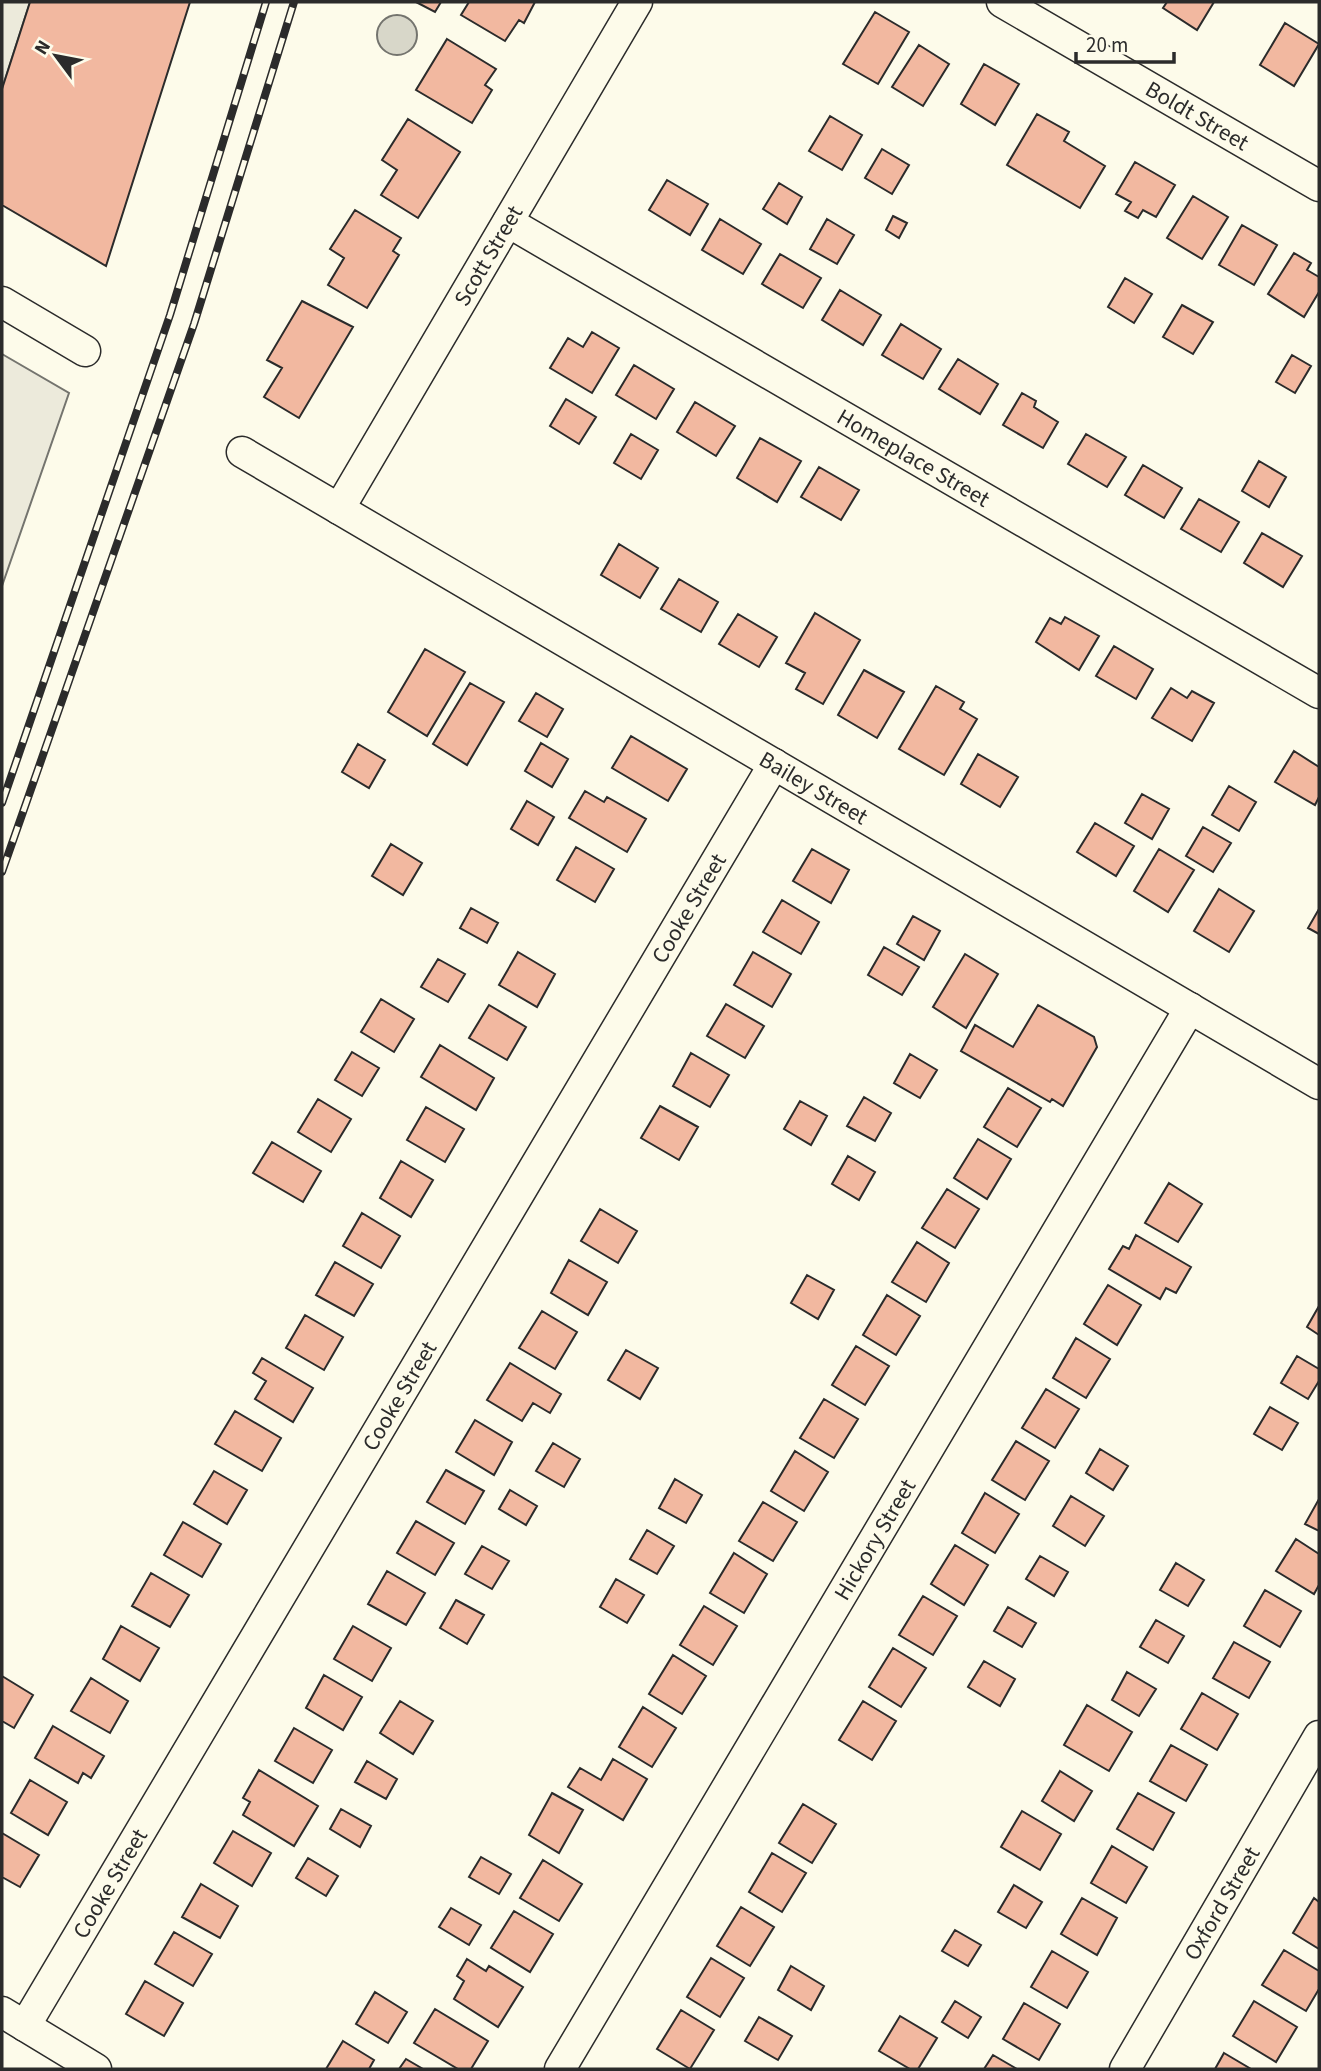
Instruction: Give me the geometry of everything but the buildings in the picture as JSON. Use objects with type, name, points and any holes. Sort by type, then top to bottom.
[{"type":"street","name":"Scott Street","points":[[339,509],[637,2]]},
{"type":"street","name":"Boldt Street","points":[[1002,2],[1319,187]]},
{"type":"street","name":"Homeplace Street","points":[[508,222],[1319,692]]},
{"type":"street","points":[[2,302],[85,351]]},
{"type":"street","name":"Bailey Street","points":[[242,452],[1319,1084]]},
{"type":"street","name":"Cooke Street","points":[[14,2020],[774,764]]},
{"type":"street","name":"Hickory Street","points":[[560,2069],[1190,1008]]},
{"type":"street","name":"Oxford Street","points":[[1125,2069],[1319,1736]]},
{"type":"street","points":[[14,2020],[96,2069]]},
{"type":"shaded area","points":[[2,2],[30,2],[2,89]]},
{"type":"shaded area","points":[[397,15],[411,21],[417,35],[411,49],[397,55],[383,49],[377,35],[383,21]]},
{"type":"shaded area","points":[[2,354],[69,393],[2,586]]},
{"type":"railway","points":[[2,803],[170,315],[266,2]]},
{"type":"railway","points":[[2,872],[194,324],[294,2]]}]
